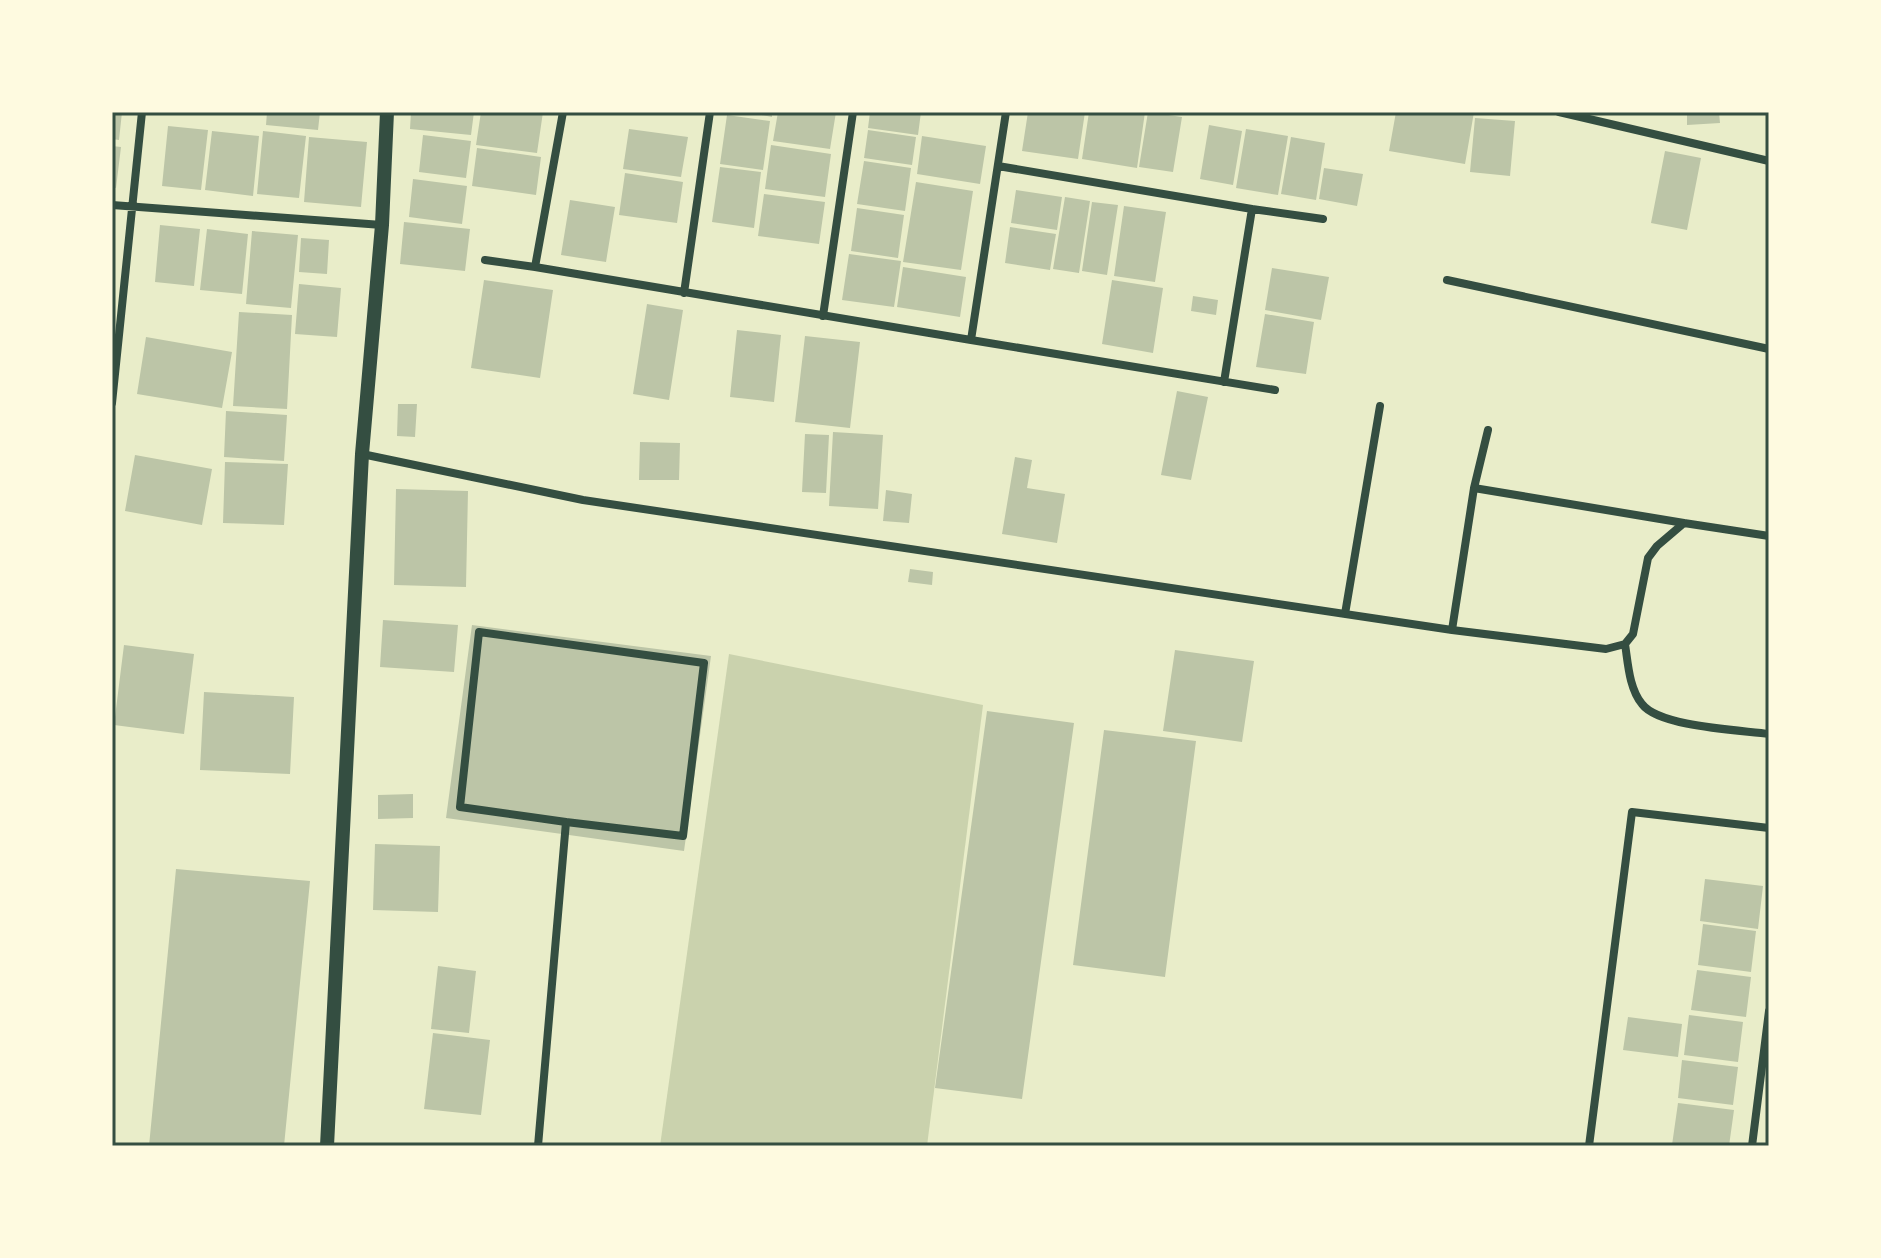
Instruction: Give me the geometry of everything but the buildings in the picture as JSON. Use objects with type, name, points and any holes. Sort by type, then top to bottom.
[{"type":"street","points":[[112,403],[142,112]]},
{"type":"street","points":[[327,1146],[362,454],[382,225],[387,112]]},
{"type":"street","points":[[535,267],[563,112]]},
{"type":"street","points":[[684,293],[710,112]]},
{"type":"street","points":[[823,316],[853,112]]},
{"type":"street","points":[[971,340],[1006,112]]},
{"type":"street","points":[[1559,112],[1769,161]]},
{"type":"street","points":[[998,166],[1323,219]]},
{"type":"street","points":[[112,205],[382,225]]},
{"type":"street","points":[[1224,382],[1252,209]]},
{"type":"street","points":[[485,260],[1275,390]]},
{"type":"street","points":[[1447,280],[1769,349]]},
{"type":"street","points":[[1345,614],[1380,406]]},
{"type":"street","points":[[1452,630],[1474,488],[1488,430]]},
{"type":"street","points":[[362,454],[583,500],[1452,630],[1606,649],[1625,644],[1633,634],[1648,558],[1684,523]]},
{"type":"street","points":[[1474,488],[1769,536]]},
{"type":"street","points":[[479,632],[704,663],[683,836],[566,822],[460,807],[479,632]]},
{"type":"street","points":[[1625,644],[1633,687],[1643,706],[1660,717],[1769,734]]},
{"type":"street","points":[[1589,1146],[1632,812],[1769,828]]},
{"type":"street","points":[[538,1146],[566,822]]},
{"type":"street","points":[[1752,1146],[1769,1011]]},
{"type":"green space","points":[[729,654],[983,705],[927,1146],[660,1146]]}]
